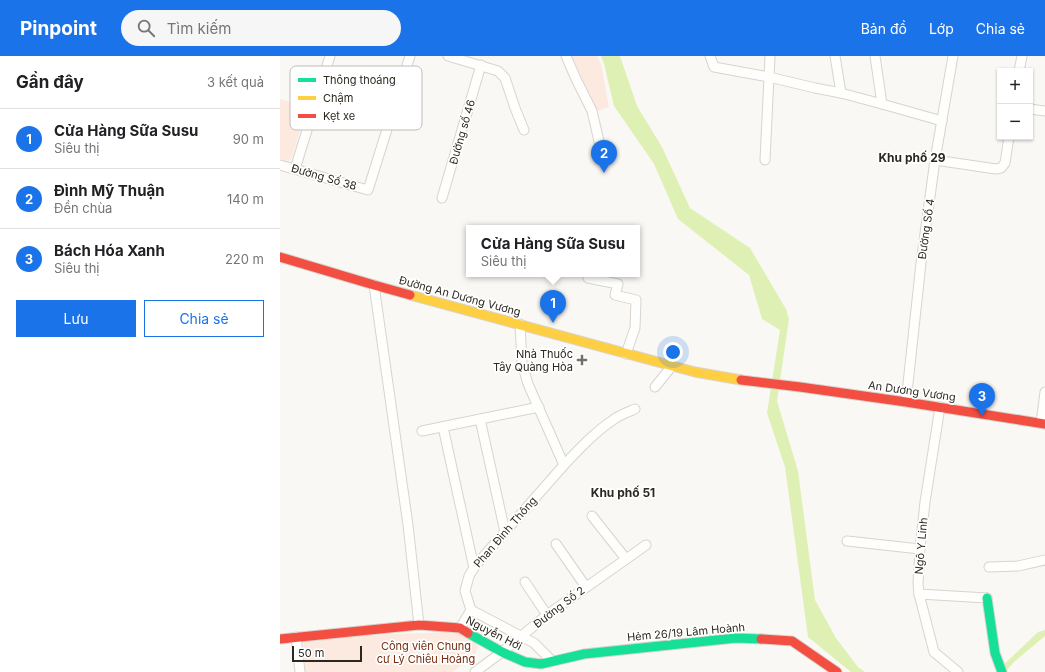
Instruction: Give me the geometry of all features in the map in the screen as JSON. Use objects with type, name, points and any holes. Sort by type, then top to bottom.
[{"type":"main road","name":"Đường An Dương Vương","points":[[280,256],[374,285],[695,372],[746,381],[800,387]]},
{"type":"main road","name":"An Dương Vương","points":[[800,387],[940,407],[1043,424]]},
{"type":"main road","points":[[987,598],[993,644],[1000,668]]},
{"type":"main road","name":"Nguyễn Hới","points":[[280,639],[419,625],[460,628],[502,652],[524,662],[541,664],[552,661]]},
{"type":"main road","name":"Hẻm 26/19 Lâm Hoành","points":[[552,661],[584,654],[736,638],[792,641],[837,672]]},
{"type":"street","points":[[327,66],[330,56]]},
{"type":"street","name":"Đường Số 38","points":[[407,66],[410,56]]},
{"type":"street","points":[[448,56],[498,71],[505,78],[524,130]]},
{"type":"street","points":[[566,56],[592,111],[604,163]]},
{"type":"street","points":[[710,56],[714,67],[769,76],[841,93],[942,121]]},
{"type":"street","points":[[765,160],[770,56]]},
{"type":"street","points":[[835,56],[841,93]]},
{"type":"street","points":[[875,56],[882,104]]},
{"type":"street","name":"Đường Số 4","points":[[906,402],[921,263],[935,160],[953,56]]},
{"type":"street","points":[[1020,68],[1022,56]]},
{"type":"street","name":"Đường số 46","points":[[442,198],[481,65]]},
{"type":"street","points":[[1033,109],[1045,111]]},
{"type":"street","points":[[295,169],[307,130]]},
{"type":"street","name":"Đường Số 38","points":[[280,165],[368,190],[387,130]]},
{"type":"street","points":[[935,160],[996,169],[1001,168],[1005,163],[1009,140]]},
{"type":"street","points":[[588,278],[618,284],[615,295],[636,300],[635,328],[626,354]]},
{"type":"street","points":[[374,285],[408,525],[419,625]]},
{"type":"street","points":[[520,324],[522,363],[528,384],[564,465]]},
{"type":"street","points":[[655,387],[672,366]]},
{"type":"street","points":[[1043,424],[1045,392]]},
{"type":"street","points":[[422,431],[539,407]]},
{"type":"street","name":"Ngô Y Linh","points":[[940,407],[925,502],[918,584],[919,594],[934,652],[958,672]]},
{"type":"street","name":"Phan Đình Thông","points":[[471,610],[465,591],[469,576],[474,568],[564,465],[597,433],[613,420],[635,408]]},
{"type":"street","points":[[480,419],[505,532]]},
{"type":"street","points":[[443,427],[474,568]]},
{"type":"street","points":[[592,516],[626,559]]},
{"type":"street","points":[[847,541],[920,549]]},
{"type":"street","points":[[556,544],[586,587]]},
{"type":"street","name":"Đường Số 2","points":[[475,672],[547,615],[646,545]]},
{"type":"street","points":[[988,567],[1018,566],[1045,560]]},
{"type":"street","points":[[525,582],[547,615]]},
{"type":"street","points":[[919,594],[987,598]]},
{"type":"street","points":[[460,628],[471,610]]},
{"type":"street","name":"Nguyễn Hới","points":[[471,610],[534,643],[552,661]]},
{"type":"street","points":[[296,637],[300,672]]},
{"type":"green space","points":[[572,56],[597,56],[601,64],[609,107],[597,111]]},
{"type":"green space","points":[[280,99],[290,102],[290,130],[300,130],[292,158],[288,162],[280,159]]},
{"type":"green space","name":"Công viên Chung cư Lý Chiêu Hoàng","points":[[458,632],[475,641],[478,647],[475,655],[452,672],[305,672],[303,641],[308,637]]},
{"type":"shaded area","points":[[601,56],[620,56],[637,106],[662,147],[690,208],[750,248],[786,309],[789,319],[777,401],[798,471],[815,600],[836,638],[858,667],[865,672],[851,672],[808,637],[785,467],[767,413],[780,330],[762,319],[749,275],[678,219],[654,164],[614,106]]},
{"type":"shaded area","points":[[1045,630],[1045,636],[1015,661],[1005,672],[996,672],[1038,632]]},
{"type":"traffic: fast","points":[[987,598],[995,653],[1002,672]]},
{"type":"traffic: fast","points":[[468,633],[502,652],[525,662],[541,664],[584,654],[736,638],[761,639]]},
{"type":"traffic: slow","points":[[410,295],[695,372],[741,380]]},
{"type":"traffic: jam","points":[[280,257],[410,295]]},
{"type":"traffic: jam","points":[[741,380],[906,402],[1045,424]]},
{"type":"traffic: jam","points":[[280,639],[419,625],[460,628],[468,633]]},
{"type":"traffic: jam","points":[[761,639],[792,641],[837,672]]},
{"type":"place","name":"Đình Mỹ Thuận","points":[[604,173]]},
{"type":"place","name":"Cửa Hàng Sữa Susu","points":[[553,323]]},
{"type":"place","name":"Nhà Thuốc Tây Quàng Hòa","points":[[582,360]]},
{"type":"place","name":"Bách Hóa Xanh","points":[[982,416]]},
{"type":"district","name":"Khu phố 29","points":[[912,157]]},
{"type":"district","name":"Khu phố 51","points":[[623,492]]}]
